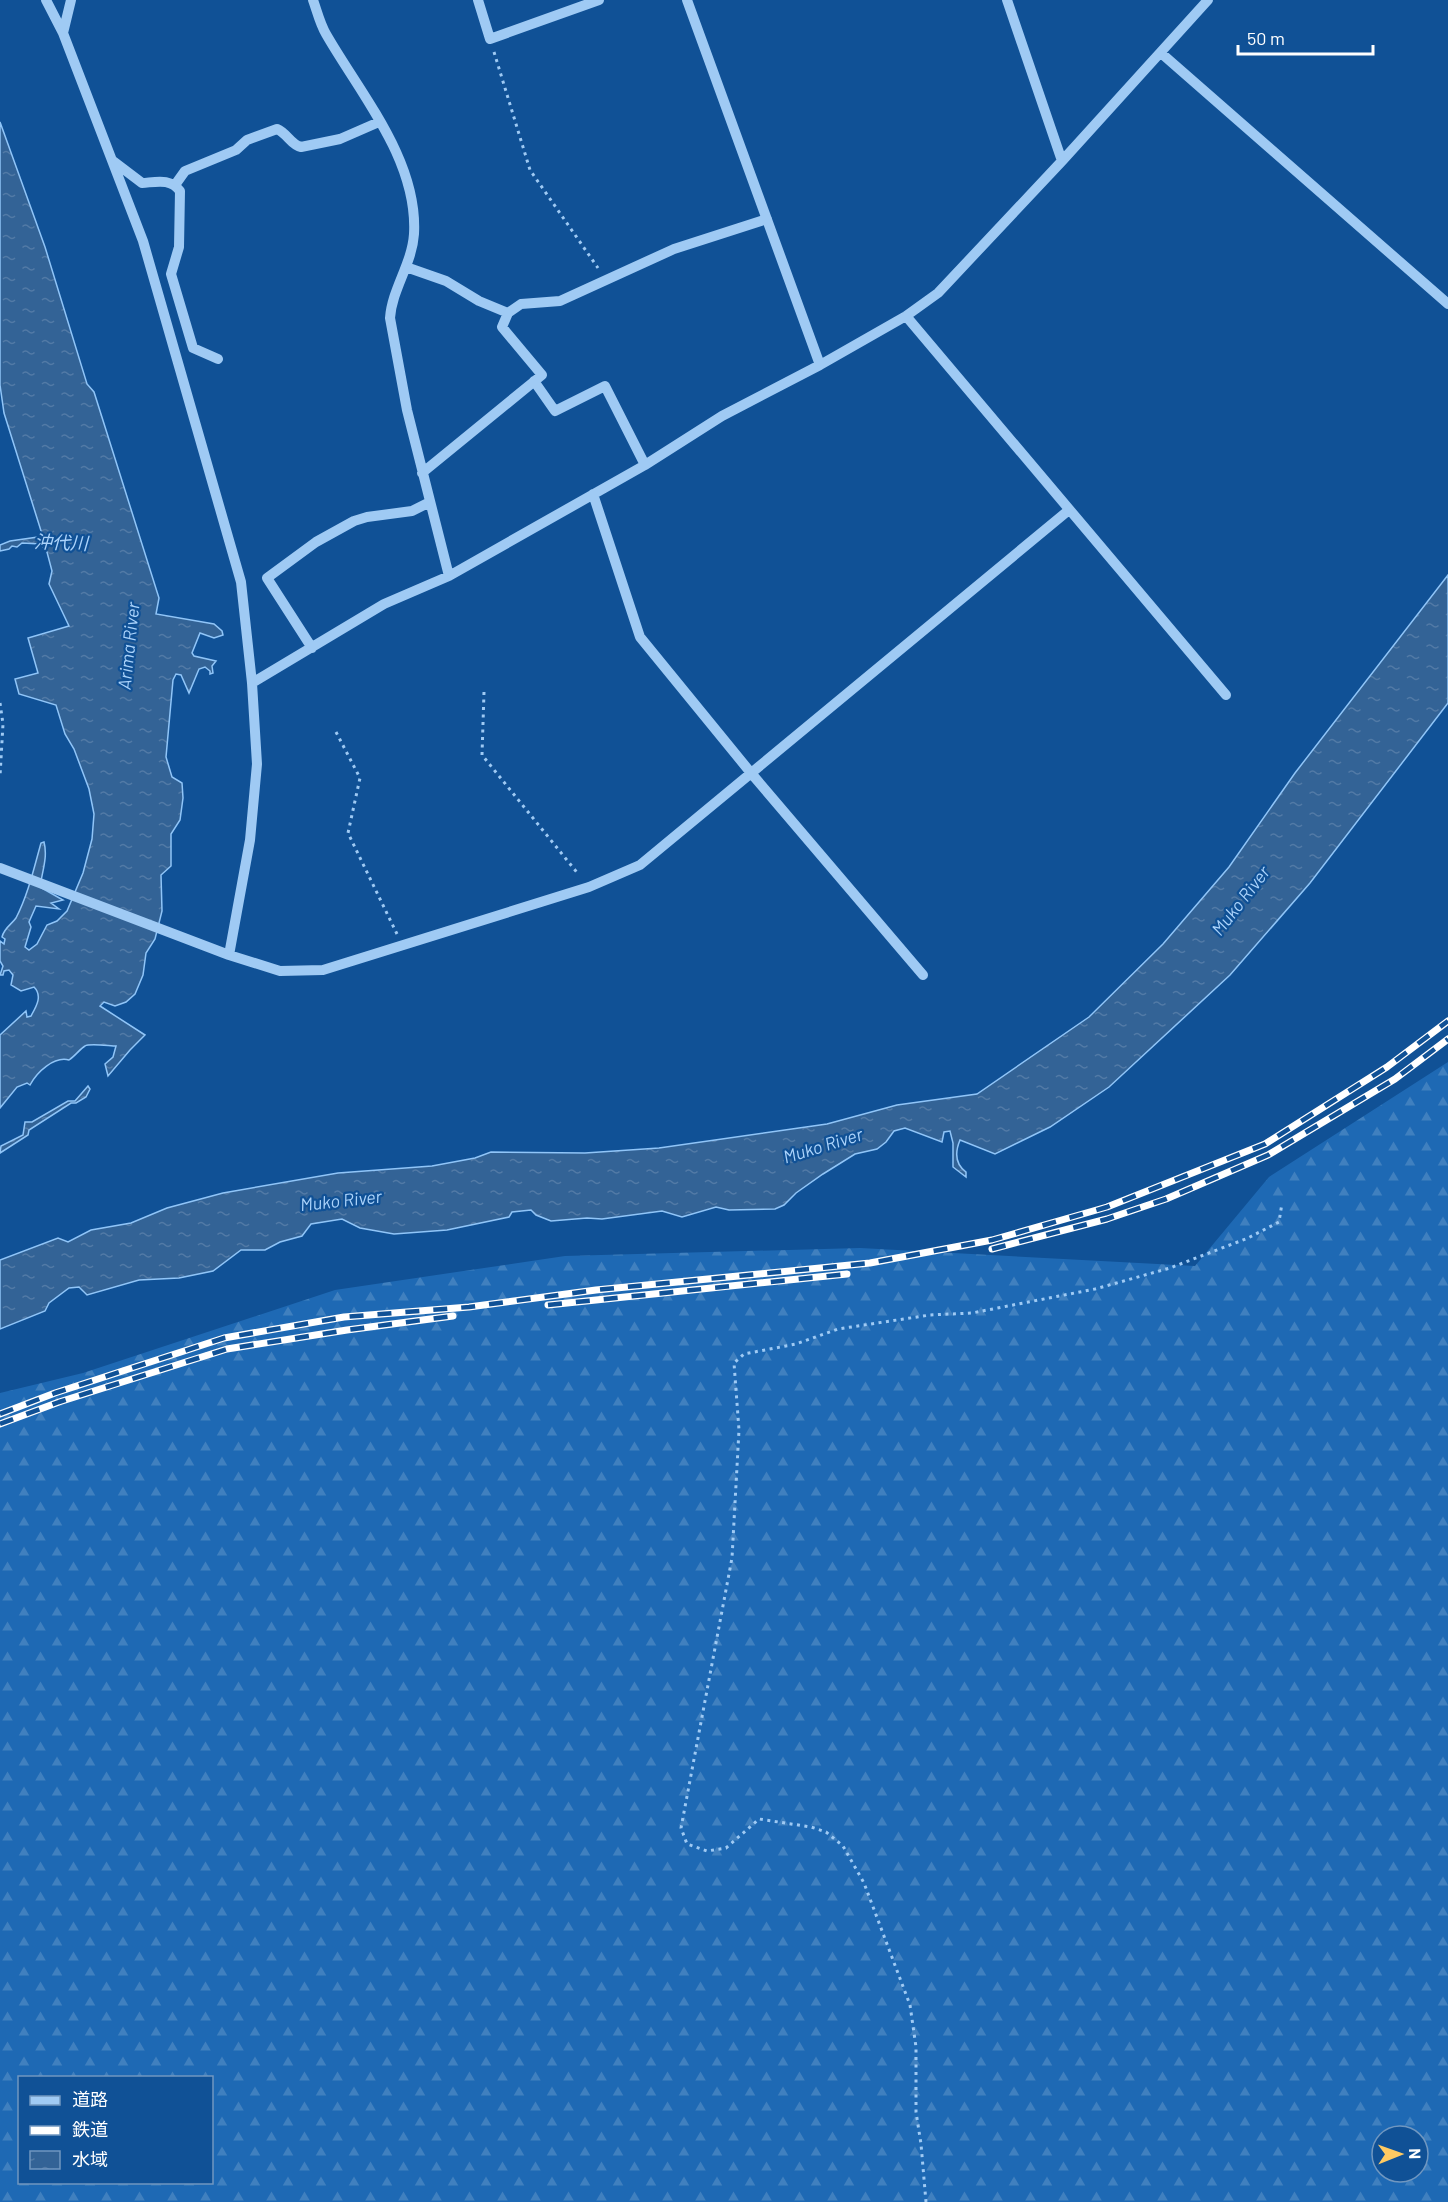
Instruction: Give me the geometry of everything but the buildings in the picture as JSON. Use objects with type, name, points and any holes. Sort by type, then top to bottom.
[{"type":"street","points":[[46,0],[63,33],[113,160],[149,262],[241,582],[252,683],[257,764],[250,840],[229,955]]},
{"type":"street","points":[[63,33],[71,0]]},
{"type":"street","points":[[313,0],[325,32],[356,80],[396,154],[412,198],[414,235],[406,267],[391,303],[390,318],[407,410],[449,576]]},
{"type":"street","points":[[478,0],[490,39],[598,0]]},
{"type":"street","points":[[687,0],[820,365]]},
{"type":"street","points":[[1007,0],[1062,161]]},
{"type":"street","points":[[252,683],[384,604],[449,576],[645,465],[722,416],[820,365],[906,316],[938,293],[1208,0]]},
{"type":"street","points":[[1161,52],[1448,304]]},
{"type":"street","points":[[175,184],[185,171],[236,150],[247,140],[277,129],[296,146],[302,147],[340,139],[379,122]]},
{"type":"street","points":[[113,160],[142,183],[168,181],[175,184],[180,191],[179,247],[171,274],[193,348],[218,359]]},
{"type":"street","points":[[422,473],[542,375],[502,327],[508,313],[521,304],[560,301],[674,249],[767,219]]},
{"type":"street","points":[[406,267],[446,281],[479,302],[508,313]]},
{"type":"street","points":[[906,316],[1226,695]]},
{"type":"street","points":[[534,381],[555,411],[606,386],[645,465]]},
{"type":"street","points":[[593,494],[640,637],[923,975]]},
{"type":"street","points":[[312,648],[267,578],[316,542],[354,521],[412,511],[430,502]]},
{"type":"street","points":[[0,868],[229,955],[280,971],[323,970],[589,888],[639,865],[1069,510]]},
{"type":"path","points":[[490,39],[530,170],[606,279]]},
{"type":"path","points":[[484,692],[482,755],[589,888]]},
{"type":"path","points":[[0,703],[3,724],[0,776]]},
{"type":"path","points":[[336,732],[360,778],[348,833],[402,945]]},
{"type":"path","points":[[926,2202],[916,2112],[916,2047],[910,2005],[864,1883],[843,1846],[826,1832],[811,1827],[759,1819],[726,1848],[707,1851],[687,1844],[681,1828],[732,1557],[739,1430],[734,1363],[744,1354],[796,1344],[838,1329],[930,1315],[972,1313],[1095,1289],[1170,1268],[1248,1238],[1279,1222],[1282,1203]]},
{"type":"green space","points":[[1448,1062],[1448,2202],[0,2202],[0,1393],[83,1373],[335,1290],[565,1256],[860,1248],[1195,1266],[1269,1177]]},
{"type":"water","points":[[0,122],[45,247],[87,384],[94,392],[159,598],[156,614],[214,624],[223,635],[214,638],[200,633],[192,653],[194,656],[216,661],[212,666],[213,673],[210,674],[205,667],[199,669],[189,693],[181,675],[176,674],[173,680],[166,757],[172,777],[182,783],[183,798],[180,820],[171,834],[171,866],[161,875],[162,911],[155,939],[146,953],[143,975],[135,994],[126,1002],[115,1006],[104,1002],[100,1006],[145,1035],[108,1076],[105,1064],[113,1057],[116,1046],[87,1045],[69,1060],[58,1060],[46,1066],[30,1085],[27,1083],[17,1087],[0,1108],[0,1035],[26,1011],[27,1017],[31,1016],[37,1005],[38,994],[34,987],[21,991],[11,985],[13,975],[9,970],[0,975],[3,966],[0,961],[0,941],[4,944],[3,934],[20,909],[41,843],[44,842],[45,853],[40,887],[63,900],[51,903],[59,909],[36,906],[29,922],[31,927],[25,947],[29,950],[37,944],[47,925],[57,921],[67,911],[83,873],[92,839],[94,814],[89,789],[74,749],[65,734],[56,705],[19,694],[15,679],[38,673],[28,638],[69,626],[49,584],[52,571],[47,552],[41,544],[22,543],[17,547],[12,546],[0,551],[0,545],[10,541],[38,537],[42,534],[4,413],[0,385]]},
{"type":"water","name":"Muko River","points":[[1448,575],[1448,703],[1310,883],[1230,975],[1109,1087],[1050,1127],[995,1154],[960,1140],[957,1158],[966,1172],[966,1177],[953,1167],[953,1143],[950,1131],[944,1132],[942,1142],[905,1128],[894,1131],[877,1149],[855,1154],[796,1193],[784,1205],[775,1209],[729,1210],[716,1207],[682,1217],[662,1211],[602,1219],[551,1221],[536,1215],[531,1210],[512,1212],[509,1217],[447,1230],[394,1234],[360,1228],[342,1219],[311,1224],[302,1236],[280,1242],[265,1250],[241,1250],[213,1271],[179,1278],[139,1280],[87,1295],[79,1287],[69,1288],[49,1303],[45,1311],[0,1329],[0,1260],[58,1238],[68,1242],[91,1230],[131,1223],[167,1208],[223,1193],[338,1173],[432,1166],[475,1158],[491,1152],[585,1153],[659,1148],[827,1124],[897,1105],[977,1094],[1089,1017],[1163,944],[1229,867],[1295,773]]},
{"type":"water","points":[[88,1086],[90,1089],[86,1097],[76,1103],[71,1103],[29,1130],[28,1135],[0,1153],[1,1146],[23,1135],[25,1122],[32,1122],[68,1101],[75,1101]]},
{"type":"railway","points":[[0,1414],[55,1393],[224,1338],[344,1317],[469,1307],[596,1290],[870,1263],[992,1240],[1107,1207],[1265,1144],[1387,1067],[1448,1021]]},
{"type":"railway","points":[[992,1249],[1107,1219],[1166,1199],[1268,1155],[1395,1079],[1448,1039]]},
{"type":"railway","points":[[548,1305],[847,1274]]},
{"type":"railway","points":[[0,1424],[59,1402],[227,1349],[453,1316]]},
{"type":"water label","name":"沖代川","points":[[61,543]]},
{"type":"water label","name":"Arima River","points":[[129,646]]}]
